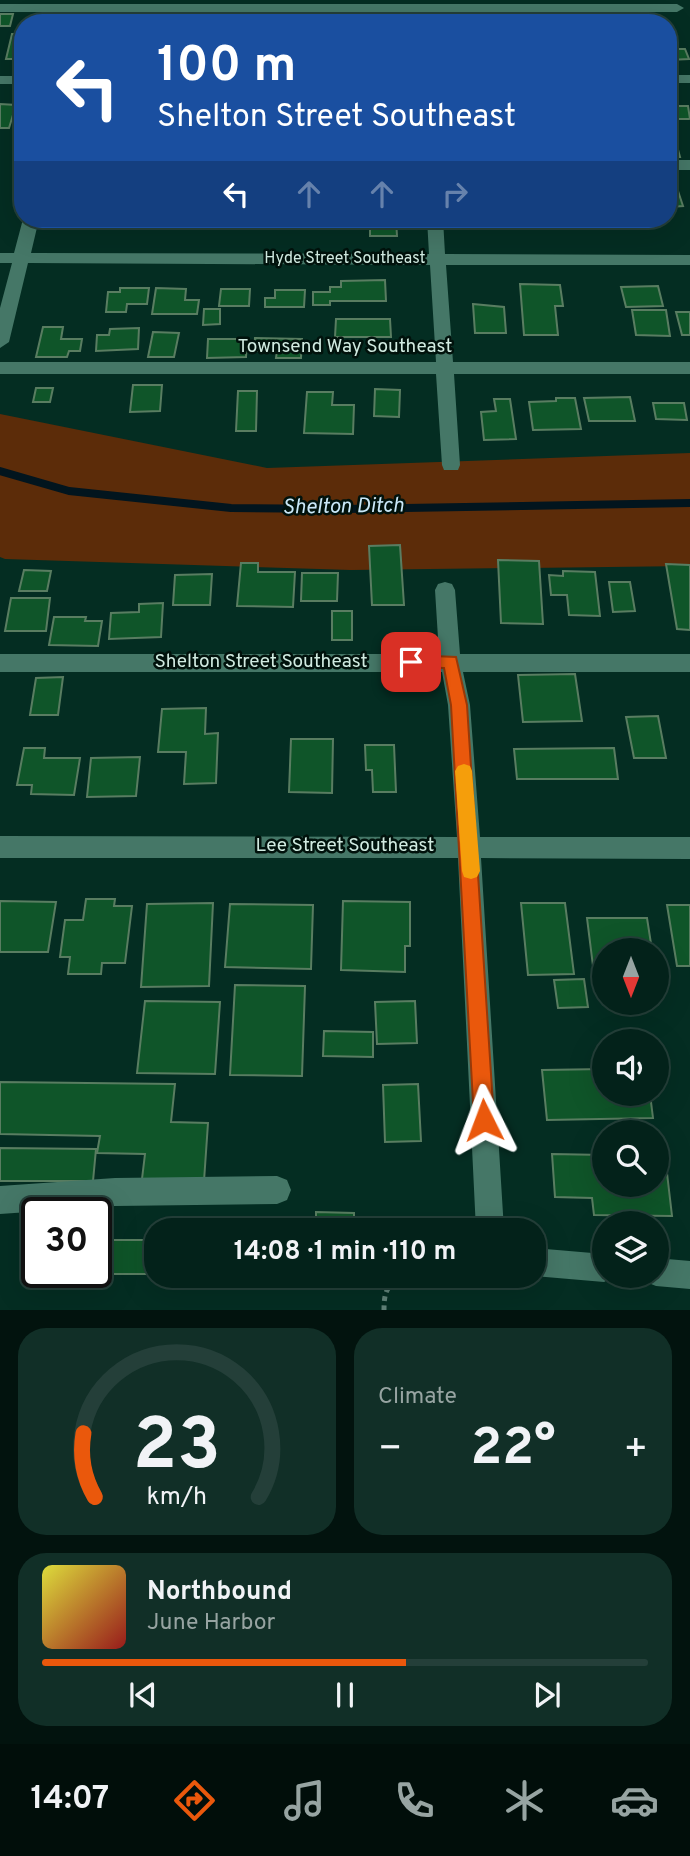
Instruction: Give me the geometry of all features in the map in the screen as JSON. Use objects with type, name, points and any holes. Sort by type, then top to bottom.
[{"type":"street","points":[[0,8],[81,4],[422,10],[485,4],[677,8]]},
{"type":"street","points":[[0,342],[29,228]]},
{"type":"street","points":[[435,228],[451,465]]},
{"type":"street","name":"Hyde Street Southeast","points":[[0,258],[690,260]]},
{"type":"street","name":"Townsend Way Southeast","points":[[0,368],[690,368]]},
{"type":"street","points":[[445,590],[450,662],[459,705],[469,846],[489,1218]]},
{"type":"street","name":"Shelton Street Southeast","points":[[0,663],[690,663]]},
{"type":"street","name":"Lee Street Southeast","points":[[0,847],[690,848]]},
{"type":"street","points":[[0,1200],[116,1192],[277,1190]]},
{"type":"street","points":[[546,1263],[592,1267]]},
{"type":"street","points":[[669,1273],[690,1275]]},
{"type":"path","points":[[384,1310],[384,1292],[387,1288]]},
{"type":"shaded area","points":[[0,414],[267,468],[690,453],[690,566],[351,570],[5,559],[0,557]]},
{"type":"building","points":[[454,11],[483,11],[484,14],[454,14]]},
{"type":"building","points":[[0,14],[13,14],[10,26],[0,26]]},
{"type":"building","points":[[12,34],[14,34],[14,59],[6,59]]},
{"type":"building","points":[[677,49],[685,49],[689,59],[677,60]]},
{"type":"building","points":[[0,104],[14,105],[9,128],[0,128]]},
{"type":"building","points":[[677,106],[688,106],[690,119],[677,119]]},
{"type":"building","points":[[677,188],[683,206],[677,206]]},
{"type":"building","points":[[370,228],[397,228],[397,236],[370,236]]},
{"type":"building","points":[[523,228],[554,229],[523,229]]},
{"type":"building","points":[[385,280],[386,301],[330,301],[330,305],[313,305],[313,292],[330,292],[330,287],[341,287],[341,281]]},
{"type":"building","points":[[520,284],[560,285],[563,306],[555,306],[558,335],[524,335]]},
{"type":"building","points":[[658,286],[663,306],[626,307],[621,287]]},
{"type":"building","points":[[120,288],[149,288],[147,304],[127,304],[126,312],[106,312],[108,292],[120,292]]},
{"type":"building","points":[[156,288],[186,289],[185,300],[199,300],[197,314],[152,314]]},
{"type":"building","points":[[221,289],[250,289],[249,306],[219,306]]},
{"type":"building","points":[[275,290],[305,290],[304,307],[265,307],[265,298],[275,298]]},
{"type":"building","points":[[473,304],[504,307],[506,333],[475,333]]},
{"type":"building","points":[[204,309],[220,309],[220,324],[203,325]]},
{"type":"building","points":[[632,310],[666,310],[670,336],[636,335]]},
{"type":"building","points":[[676,312],[690,312],[690,335],[682,335]]},
{"type":"building","points":[[336,319],[390,319],[391,337],[335,337]]},
{"type":"building","points":[[43,327],[63,327],[61,339],[82,339],[80,351],[69,351],[67,357],[36,357]]},
{"type":"building","points":[[139,328],[138,349],[96,351],[97,335],[109,335],[110,329]]},
{"type":"building","points":[[153,332],[179,333],[174,357],[148,357]]},
{"type":"building","points":[[255,338],[302,339],[301,358],[276,358],[277,351],[254,351]]},
{"type":"building","points":[[208,339],[247,339],[246,357],[207,358]]},
{"type":"building","points":[[133,385],[162,385],[160,411],[130,412]]},
{"type":"building","points":[[36,388],[53,388],[50,402],[33,402]]},
{"type":"building","points":[[375,389],[400,390],[399,417],[374,416]]},
{"type":"building","points":[[238,391],[257,391],[256,431],[236,431]]},
{"type":"building","points":[[307,392],[333,392],[332,405],[354,405],[353,434],[304,433]]},
{"type":"building","points":[[630,397],[635,421],[589,421],[584,398]]},
{"type":"building","points":[[556,398],[575,398],[581,429],[533,430],[529,402],[556,401]]},
{"type":"building","points":[[494,399],[510,399],[516,439],[484,440],[481,412],[496,411]]},
{"type":"building","points":[[653,403],[684,403],[687,420],[656,419]]},
{"type":"building","points":[[400,545],[404,605],[372,605],[369,546]]},
{"type":"building","points":[[498,560],[539,561],[543,624],[501,623]]},
{"type":"building","points":[[241,563],[258,563],[258,572],[295,572],[293,607],[237,606]]},
{"type":"building","points":[[666,564],[690,565],[690,630],[677,629]]},
{"type":"building","points":[[24,570],[51,571],[47,591],[19,591]]},
{"type":"building","points":[[563,571],[595,572],[600,616],[569,615],[567,595],[551,595],[549,575],[563,576]]},
{"type":"building","points":[[302,573],[338,573],[337,601],[301,601]]},
{"type":"building","points":[[212,574],[210,605],[173,605],[175,575]]},
{"type":"building","points":[[609,582],[630,582],[635,611],[613,612]]},
{"type":"building","points":[[11,598],[50,598],[46,631],[5,631]]},
{"type":"building","points":[[163,603],[161,637],[109,639],[111,613],[139,612],[139,604]]},
{"type":"building","points":[[332,611],[352,611],[352,640],[332,640]]},
{"type":"building","points":[[54,617],[86,617],[85,621],[102,621],[98,646],[49,645]]},
{"type":"building","points":[[389,637],[421,637],[421,656],[389,656]]},
{"type":"building","points":[[575,674],[582,721],[523,722],[518,675]]},
{"type":"building","points":[[63,677],[58,715],[30,715],[36,678]]},
{"type":"building","points":[[206,708],[205,734],[218,733],[216,783],[184,784],[186,752],[158,752],[162,709]]},
{"type":"building","points":[[658,716],[666,758],[634,758],[626,717]]},
{"type":"building","points":[[291,739],[333,739],[332,793],[289,792]]},
{"type":"building","points":[[365,745],[394,745],[396,792],[373,792],[372,770],[366,770]]},
{"type":"building","points":[[24,748],[45,748],[44,758],[80,758],[74,795],[31,794],[32,785],[17,785]]},
{"type":"building","points":[[614,748],[618,779],[517,779],[514,749]]},
{"type":"building","points":[[140,757],[136,796],[87,797],[91,758]]},
{"type":"building","points":[[86,899],[115,899],[114,906],[132,906],[125,963],[102,963],[101,974],[68,974],[70,957],[60,957],[65,920],[83,920]]},
{"type":"building","points":[[0,901],[56,902],[48,952],[0,952]]},
{"type":"building","points":[[343,901],[410,902],[410,946],[405,946],[405,972],[341,970]]},
{"type":"building","points":[[213,903],[209,986],[141,987],[147,904]]},
{"type":"building","points":[[521,903],[565,903],[574,974],[528,975]]},
{"type":"building","points":[[230,904],[313,905],[311,969],[225,967]]},
{"type":"building","points":[[667,905],[690,905],[690,966],[677,966]]},
{"type":"building","points":[[587,918],[647,918],[650,938],[592,938],[592,958]]},
{"type":"building","points":[[584,979],[588,1007],[558,1008],[554,980]]},
{"type":"building","points":[[235,985],[305,986],[302,1076],[230,1075]]},
{"type":"building","points":[[145,1001],[220,1002],[215,1074],[137,1073]]},
{"type":"building","points":[[415,1001],[417,1043],[377,1044],[375,1002]]},
{"type":"building","points":[[324,1031],[373,1032],[373,1057],[323,1056]]},
{"type":"building","points":[[592,1069],[592,1106],[652,1106],[653,1118],[547,1120],[542,1070]]},
{"type":"building","points":[[0,1082],[175,1084],[171,1122],[208,1123],[204,1181],[142,1179],[145,1154],[97,1153],[100,1136],[0,1134]]},
{"type":"building","points":[[418,1084],[421,1141],[385,1142],[383,1085]]},
{"type":"building","points":[[0,1148],[96,1149],[93,1181],[0,1181]]},
{"type":"building","points":[[552,1154],[592,1155],[592,1197],[669,1197],[669,1190],[672,1216],[669,1216],[669,1211],[594,1211],[592,1198],[555,1197]]},
{"type":"building","points":[[316,1212],[354,1213],[354,1218],[316,1218]]},
{"type":"building","points":[[112,1240],[144,1240],[144,1274],[112,1274]]},
{"type":"waterway","name":"Shelton Ditch","points":[[0,471],[69,491],[231,508],[345,509],[690,503]]},
{"type":"slow traffic","points":[[464,771],[471,871]]},
{"type":"route","points":[[411,662],[450,662],[459,705],[484,1120]]}]
